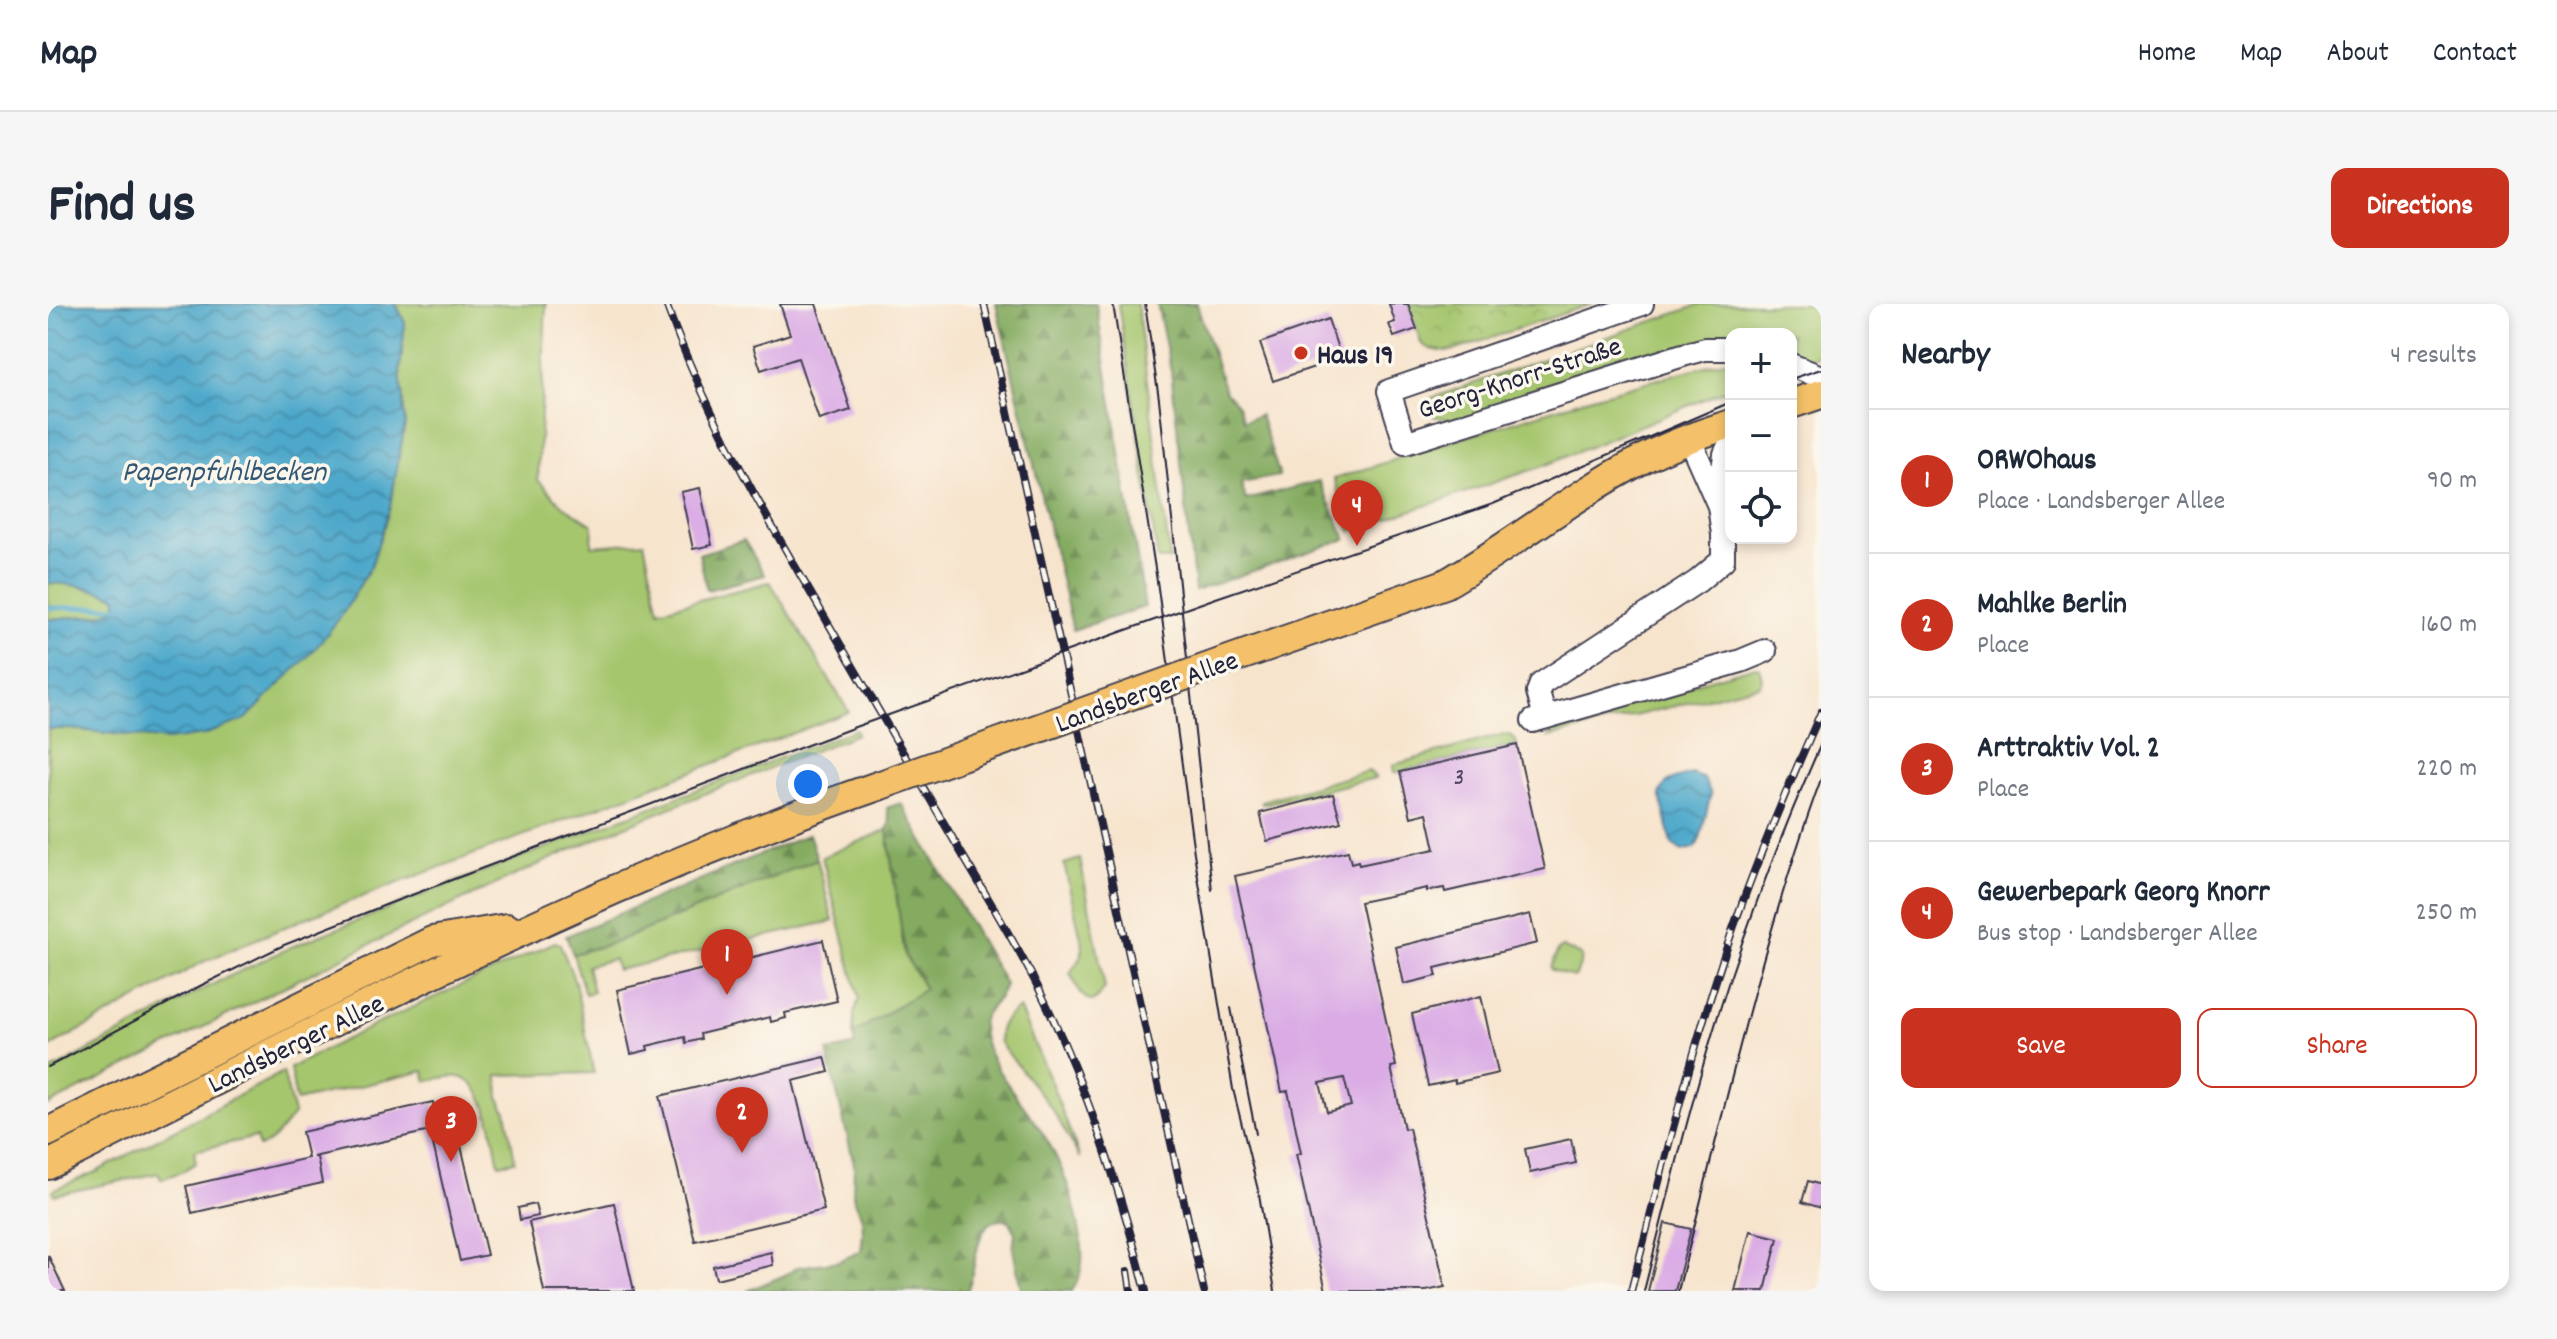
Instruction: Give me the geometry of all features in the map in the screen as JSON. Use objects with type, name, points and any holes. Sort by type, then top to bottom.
[{"type":"main road","points":[[1797,402],[1821,394]]},
{"type":"main road","name":"Landsberger Allee","points":[[48,1165],[543,922],[714,846],[1445,584],[1486,560],[1591,488],[1640,460],[1725,426]]},
{"type":"main road","name":"Landsberger Allee","points":[[48,1132],[432,941],[543,922]]},
{"type":"street","name":"Georg-Knorr-Straße","points":[[1642,304],[1389,391],[1405,443],[1683,355],[1705,349],[1725,349]]},
{"type":"street","points":[[1797,367],[1821,377]]},
{"type":"street","points":[[1689,438],[1719,506]]},
{"type":"street","points":[[1725,454],[1719,506],[1723,560],[1698,581],[1541,684],[1538,719],[1741,661],[1765,651]]},
{"type":"green space","points":[[396,304],[546,304],[538,480],[562,505],[593,525],[592,546],[644,542],[659,610],[770,582],[849,712],[306,918],[203,962],[48,1048],[48,729],[168,740],[342,615],[371,566],[390,507],[405,424],[400,370],[405,323]]},
{"type":"green space","points":[[996,304],[1096,304],[1145,607],[1073,630]]},
{"type":"green space","points":[[1118,304],[1137,304],[1170,559],[1158,560]]},
{"type":"green space","points":[[1157,304],[1197,304],[1225,391],[1238,405],[1244,421],[1260,415],[1279,476],[1241,483],[1246,500],[1319,481],[1346,539],[1195,591],[1171,371]]},
{"type":"green space","points":[[1408,304],[1592,304],[1455,350],[1441,351],[1421,343]]},
{"type":"green space","points":[[1702,304],[1821,304],[1821,355],[1805,360],[1797,357],[1797,328],[1725,328],[1725,343],[1457,421],[1433,416],[1432,398]]},
{"type":"green space","points":[[1725,361],[1725,390],[1543,466],[1351,531],[1334,479],[1592,397]]},
{"type":"green space","points":[[744,540],[765,575],[707,590],[699,554]]},
{"type":"green space","points":[[48,583],[83,587],[117,597],[117,607],[93,616],[48,620]]},
{"type":"green space","points":[[1756,666],[1762,678],[1760,685],[1549,737],[1562,721]]},
{"type":"green space","points":[[856,729],[857,734],[659,812],[455,903],[48,1105],[48,1072],[207,987],[291,947]]},
{"type":"green space","points":[[1504,734],[1513,736],[1517,745],[1394,773],[1393,765]]},
{"type":"green space","points":[[1369,771],[1376,778],[1263,804],[1261,801]]},
{"type":"green space","points":[[901,803],[1005,984],[983,1020],[984,1039],[1006,1082],[1051,1147],[1067,1182],[1082,1248],[1081,1270],[1072,1291],[1023,1291],[1013,1249],[1015,1233],[1010,1221],[997,1220],[982,1233],[967,1291],[747,1291],[798,1267],[839,1261],[861,1251],[862,1218],[853,1196],[854,1164],[827,1052],[855,1045],[853,1034],[925,989],[905,955],[887,830],[890,824],[887,808]]},
{"type":"green space","points":[[887,830],[905,955],[925,989],[853,1034],[859,998],[822,857]]},
{"type":"green space","points":[[809,834],[817,859],[613,943],[573,954],[566,936]]},
{"type":"green space","points":[[817,859],[833,921],[617,970],[614,959],[587,966],[593,992],[585,994],[573,954],[613,943]]},
{"type":"green space","points":[[1080,859],[1105,988],[1095,1000],[1090,1001],[1081,994],[1070,973],[1081,957],[1083,947],[1064,864]]},
{"type":"green space","points":[[555,942],[560,944],[575,982],[594,1073],[498,1075],[499,1098],[506,1111],[515,1161],[499,1164],[483,1101],[469,1081],[459,1077],[427,1081],[424,1071],[296,1101],[290,1068]]},
{"type":"green space","points":[[1562,947],[1581,955],[1576,976],[1552,970],[1558,950]]},
{"type":"green space","points":[[1019,1008],[1080,1158],[1053,1110],[1000,1043],[1003,1023]]},
{"type":"green space","points":[[283,1072],[294,1115],[265,1144],[259,1147],[256,1137],[194,1151],[196,1163],[161,1179],[159,1173],[54,1195],[53,1190],[98,1171]]},
{"type":"water","name":"Papenpfuhlbecken","points":[[48,304],[396,304],[405,323],[400,370],[405,423],[390,507],[371,566],[342,615],[315,649],[246,719],[204,735],[168,740],[48,729],[48,620],[102,614],[117,607],[117,597],[83,587],[48,583]]},
{"type":"water","points":[[1692,774],[1704,779],[1711,794],[1700,839],[1695,848],[1682,851],[1672,844],[1660,794],[1669,782]]},
{"type":"building","points":[[780,304],[816,304],[851,410],[819,420],[798,358],[761,370],[753,346],[790,334]]},
{"type":"building","points":[[1389,304],[1408,304],[1417,329],[1394,337],[1389,324],[1395,322]]},
{"type":"building","name":"Haus 19","points":[[1328,319],[1341,358],[1273,381],[1260,343]]},
{"type":"building","points":[[700,488],[712,545],[693,549],[681,492]]},
{"type":"building","points":[[1517,745],[1545,869],[1445,892],[1444,888],[1427,891],[1427,888],[1360,902],[1396,1066],[1391,1067],[1404,1129],[1409,1128],[1445,1287],[1426,1291],[1326,1291],[1296,1154],[1301,1153],[1288,1091],[1282,1092],[1235,876],[1348,851],[1351,863],[1358,861],[1359,865],[1435,849],[1427,813],[1411,817],[1400,772]],"holes":[[[1344,1078],[1351,1106],[1327,1112],[1320,1083]]]},
{"type":"building","points":[[1333,794],[1341,822],[1267,841],[1260,813]]},
{"type":"building","points":[[1530,914],[1537,943],[1435,968],[1437,976],[1404,984],[1396,947]]},
{"type":"building","points":[[823,940],[837,1001],[785,1013],[786,1018],[771,1022],[770,1017],[700,1034],[701,1039],[686,1043],[685,1037],[647,1046],[648,1050],[631,1054],[617,990]]},
{"type":"building","points":[[1481,996],[1498,1073],[1428,1086],[1412,1014]]},
{"type":"building","points":[[825,1057],[829,1072],[793,1081],[824,1210],[695,1241],[660,1096]]},
{"type":"building","points":[[433,1102],[439,1129],[456,1125],[487,1255],[460,1261],[430,1131],[313,1157],[317,1157],[322,1183],[192,1213],[186,1186],[308,1158],[302,1132]]},
{"type":"building","points":[[1571,1139],[1576,1163],[1530,1173],[1525,1149]]},
{"type":"building","points":[[1808,1181],[1821,1185],[1821,1208],[1802,1202]]},
{"type":"building","points":[[614,1203],[634,1291],[544,1291],[529,1222]]},
{"type":"building","points":[[535,1204],[538,1216],[520,1220],[518,1208]]},
{"type":"building","points":[[1665,1223],[1691,1229],[1675,1291],[1648,1291]]},
{"type":"building","points":[[1750,1231],[1778,1238],[1765,1291],[1735,1291]]},
{"type":"building","points":[[771,1252],[773,1265],[716,1279],[713,1266]]},
{"type":"building","points":[[48,1255],[65,1291],[48,1291]]},
{"type":"waterway","points":[[48,608],[117,607]]},
{"type":"tram line","points":[[1113,304],[1157,581],[1194,853],[1233,1089],[1259,1194],[1275,1291]]},
{"type":"tram line","points":[[1145,304],[1159,399],[1212,890]]},
{"type":"tram line","points":[[1797,377],[1821,369]]},
{"type":"tram line","points":[[48,1067],[284,945],[855,727],[1216,598],[1493,504],[1725,405]]},
{"type":"tram line","points":[[1644,1291],[1694,1098],[1728,984],[1772,863],[1821,744]]},
{"type":"tram line","points":[[1678,1291],[1761,969],[1821,779]]},
{"type":"tram line","points":[[1231,1008],[1256,1134]]},
{"type":"railway","points":[[666,304],[712,413],[748,482],[1039,989],[1072,1062],[1100,1137],[1146,1291]]},
{"type":"railway","points":[[984,304],[1204,1291]]},
{"type":"railway","points":[[1631,1291],[1683,1093],[1727,946],[1762,851],[1821,712]]},
{"type":"railway","points":[[1128,1271],[1131,1291]]},
{"type":"place","name":"Haus 19","points":[[1301,353]]},
{"type":"place","name":"Gewerbepark Georg Knorr","points":[[1357,546]]},
{"type":"place","name":"ORWOhaus","points":[[727,995]]},
{"type":"place","name":"Mahlke Berlin","points":[[742,1153]]},
{"type":"place","name":"Arttraktiv Vol. 2","points":[[451,1162]]}]
